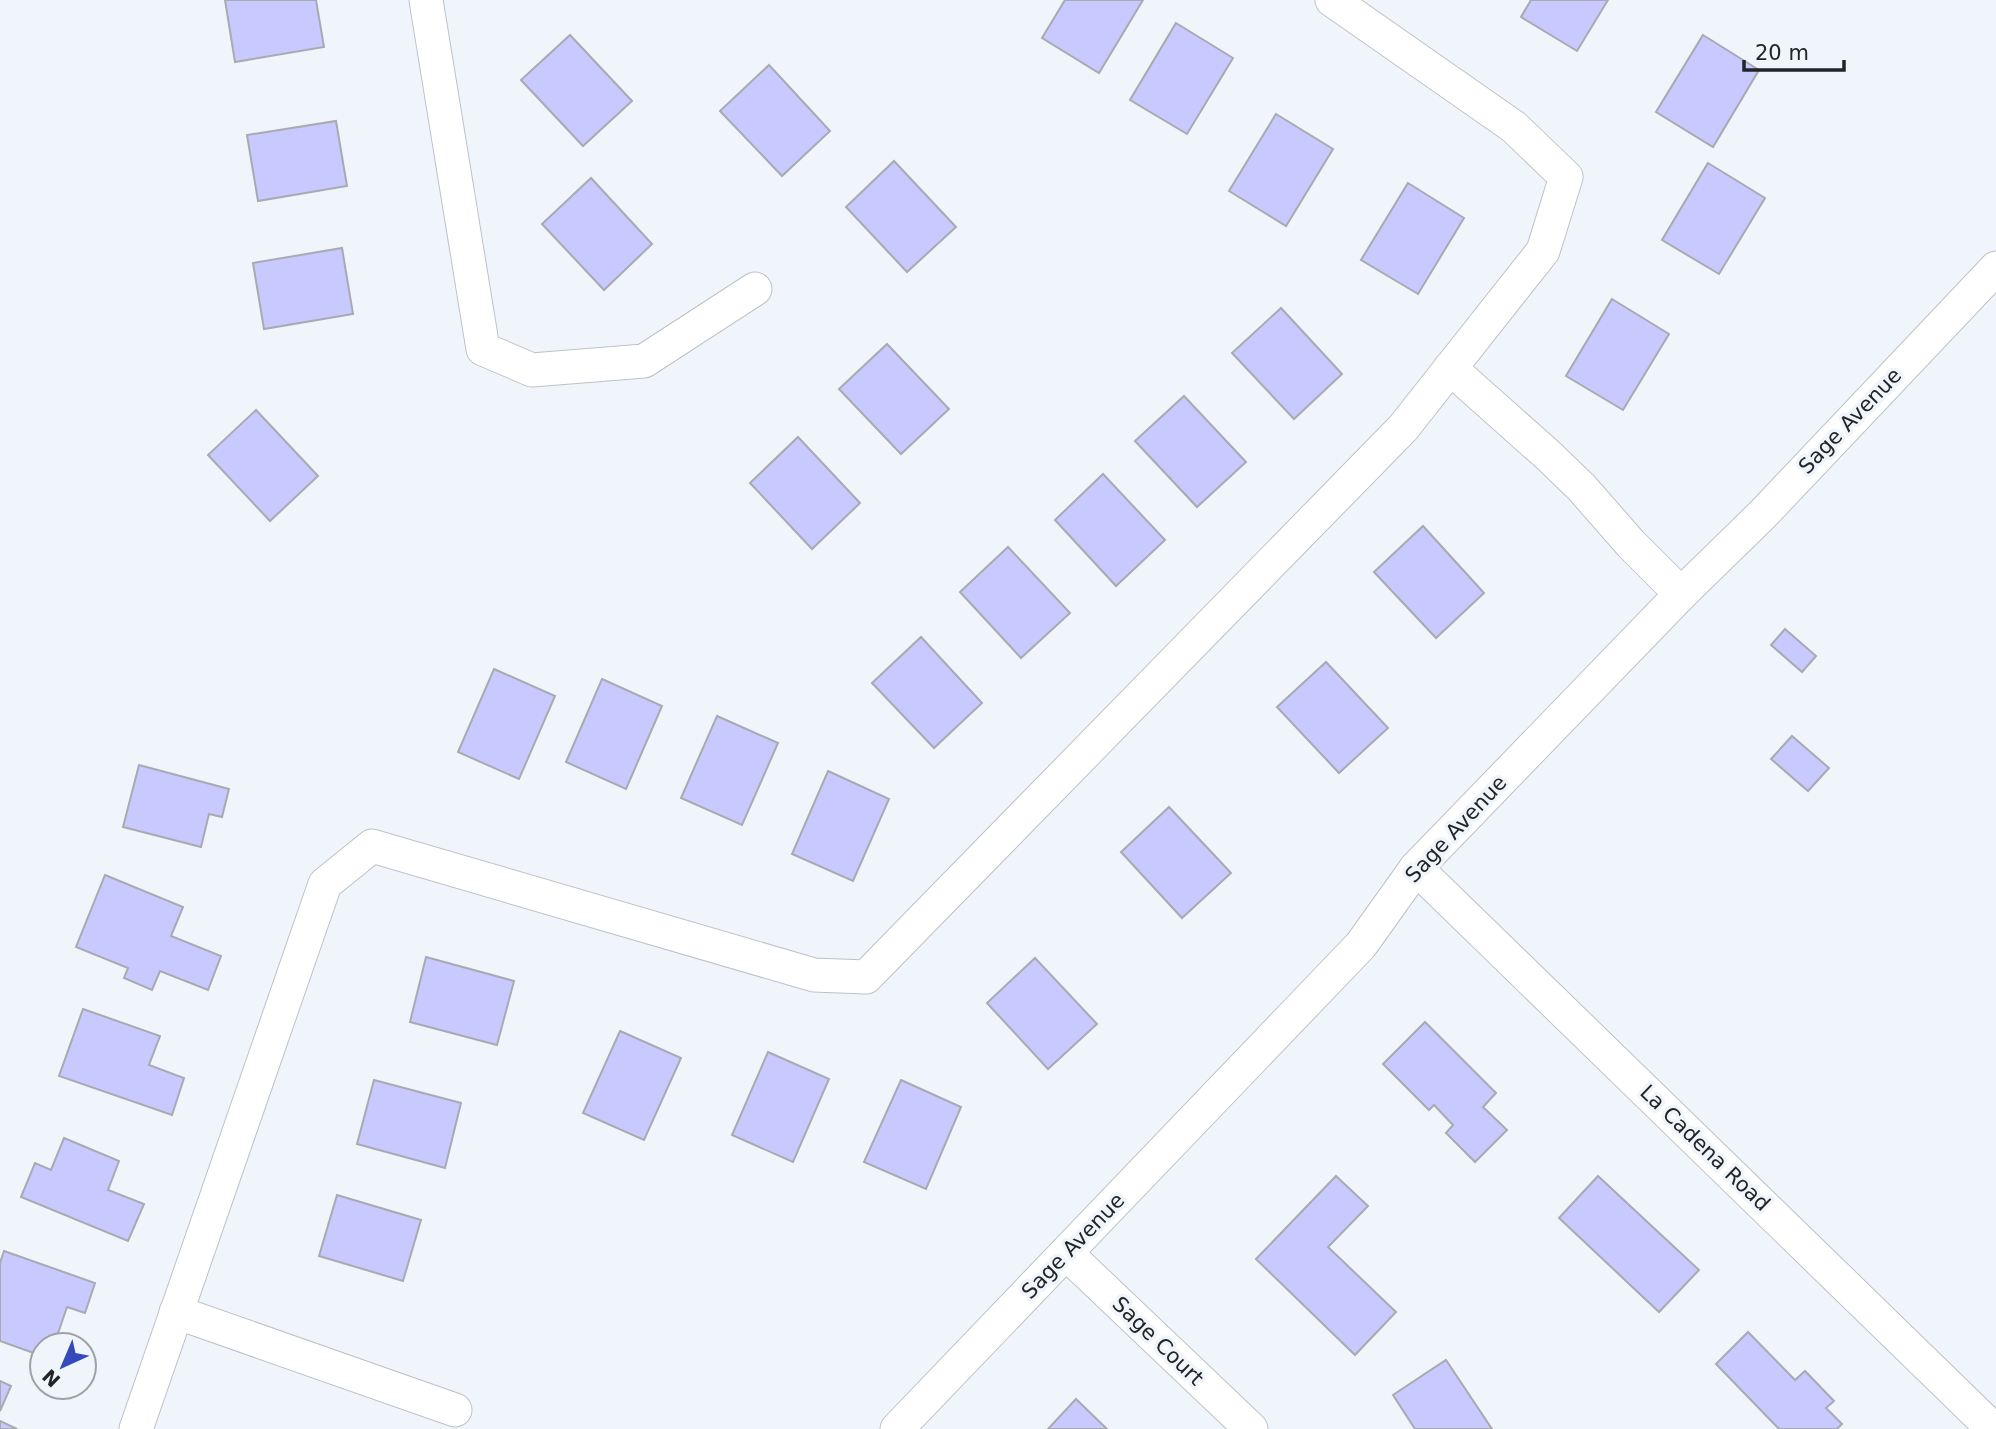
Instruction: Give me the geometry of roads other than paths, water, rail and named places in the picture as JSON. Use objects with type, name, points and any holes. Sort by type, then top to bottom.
[{"type":"street","points":[[426,0],[483,349],[532,370],[644,361],[755,289]]},
{"type":"street","points":[[136,1429],[325,884],[372,846],[814,975],[866,977],[1403,428],[1543,251],[1566,177],[1514,127],[1332,0]]},
{"type":"street","name":"Sage Avenue","points":[[897,1429],[1361,945],[1416,867],[1681,594],[1763,514],[1996,268]]},
{"type":"street","points":[[1450,368],[1582,488],[1631,544],[1681,594]]},
{"type":"street","name":"La Cadena Road","points":[[1416,867],[1993,1429]]},
{"type":"street","name":"Sage Court","points":[[1066,1253],[1251,1429]]},
{"type":"street","points":[[176,1312],[455,1410]]}]
